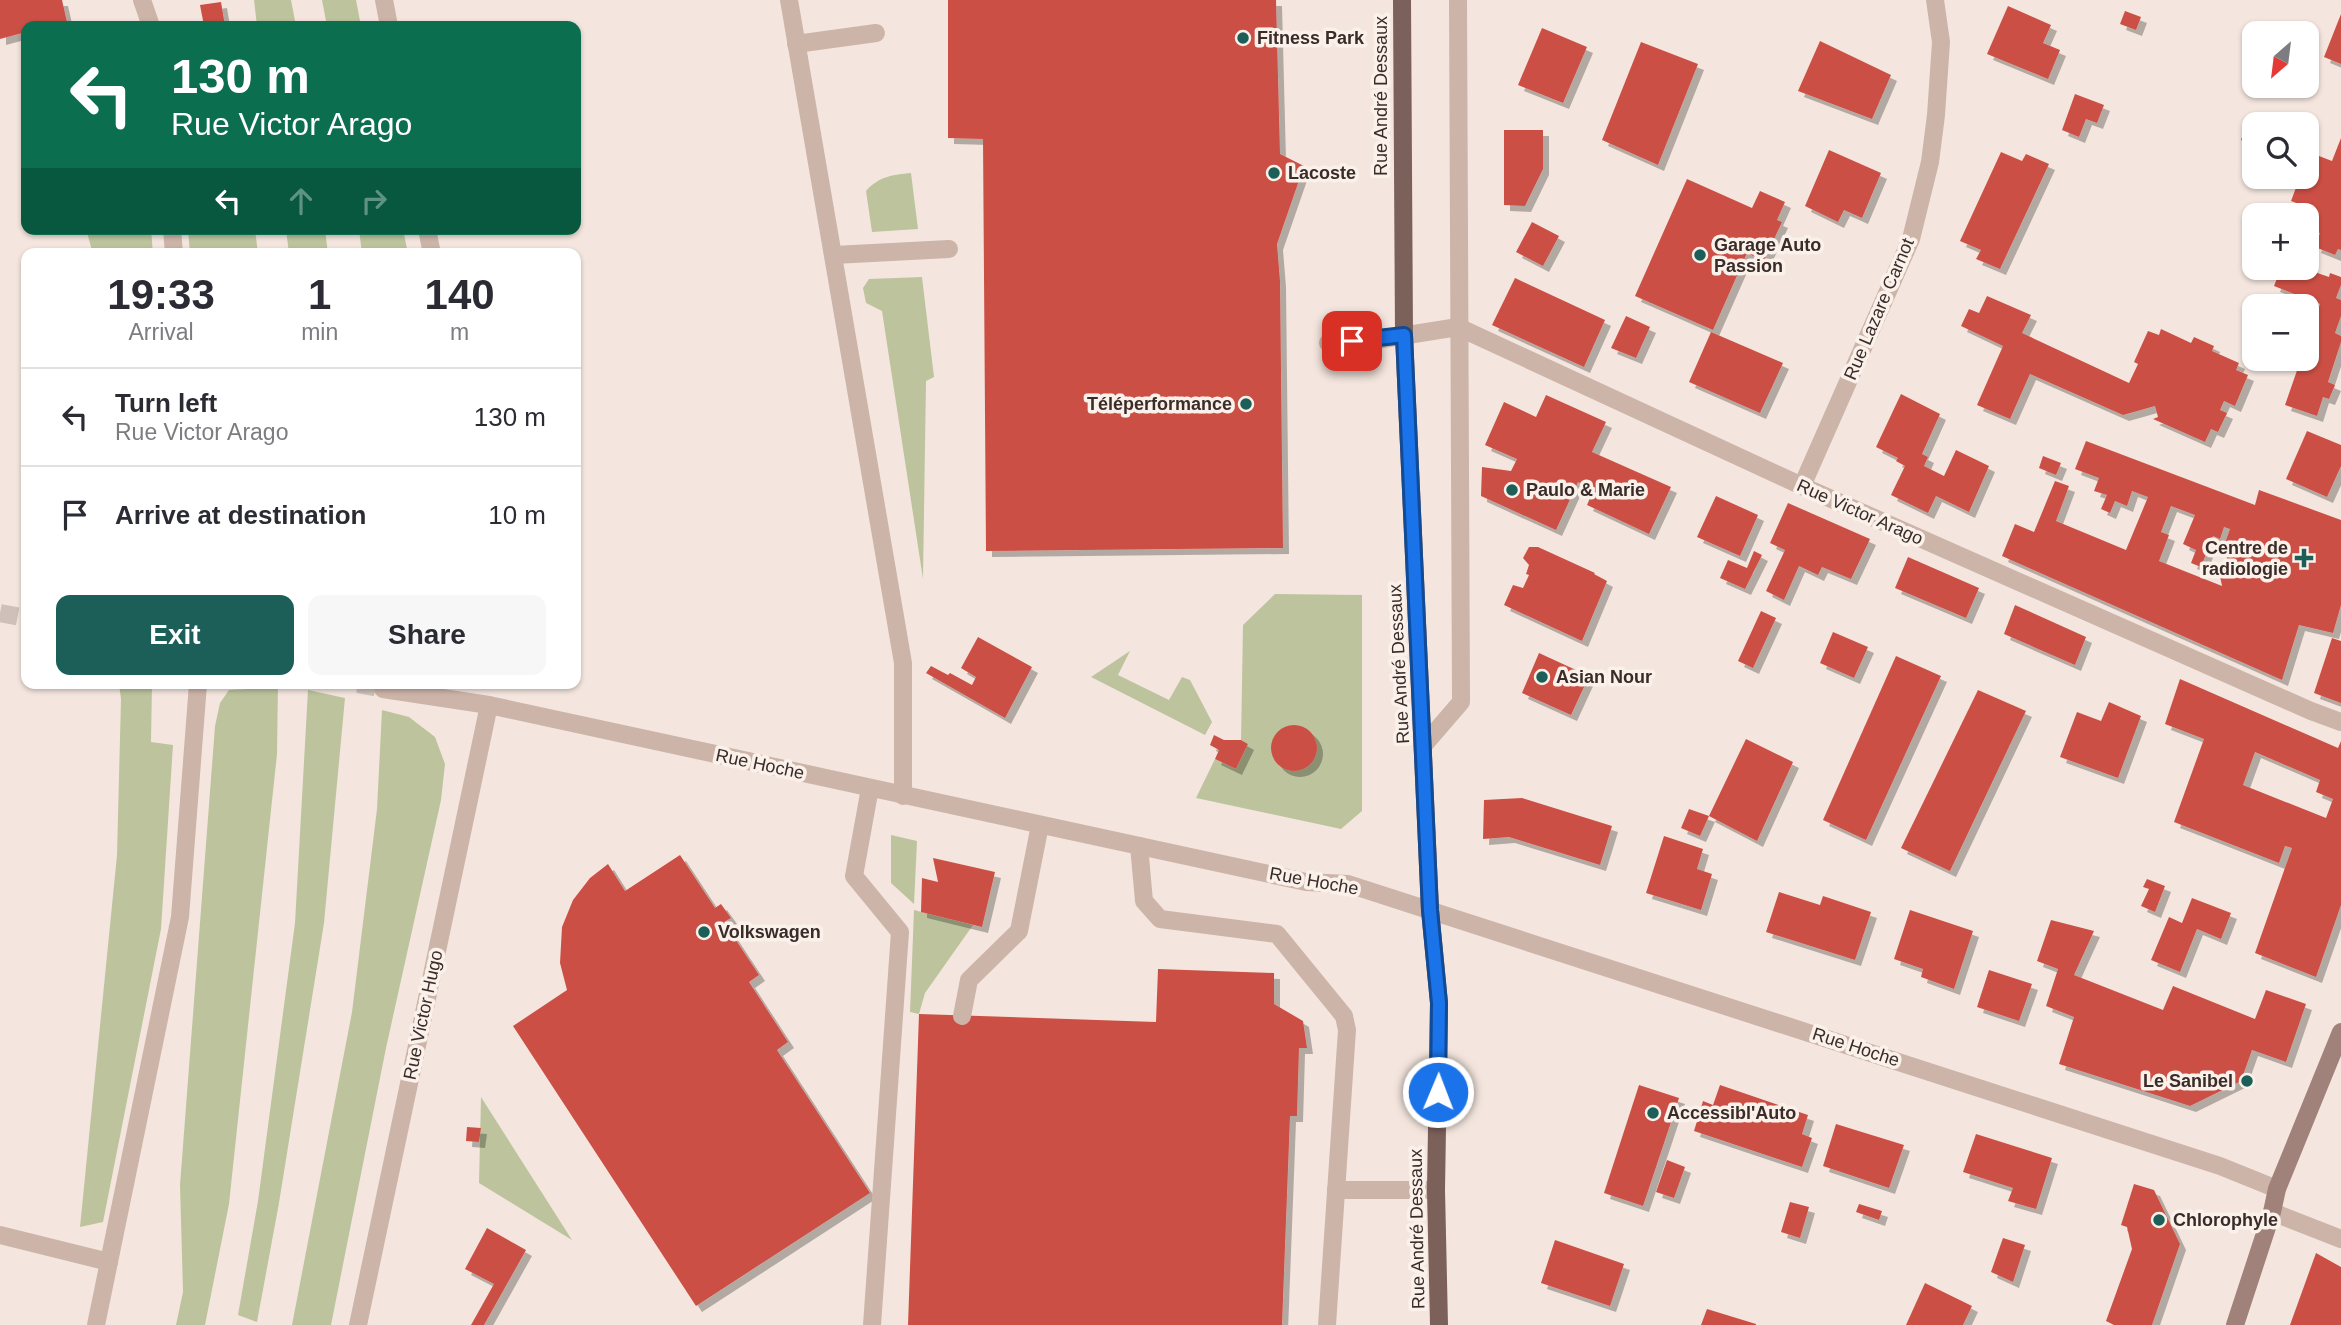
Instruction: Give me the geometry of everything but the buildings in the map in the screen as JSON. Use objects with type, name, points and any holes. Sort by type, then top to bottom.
[{"type":"main road","name":"Rue André Dessaux","points":[[1402,0],[1404,335],[1430,910],[1439,1003],[1436,1190],[1439,1325]]},
{"type":"main road","points":[[2235,1325],[2277,1189],[2341,1032]]},
{"type":"street","points":[[142,0],[149,21]]},
{"type":"street","points":[[384,0],[388,21]]},
{"type":"street","points":[[789,0],[903,663],[903,796]]},
{"type":"street","points":[[1424,745],[1461,702],[1458,0]]},
{"type":"street","name":"Rue Lazare Carnot","points":[[1802,486],[1911,239],[1930,162],[1936,115],[1941,42],[1936,0]]},
{"type":"street","points":[[796,44],[876,33]]},
{"type":"street","points":[[834,255],[949,250]]},
{"type":"street","points":[[1328,343],[1376,340],[1458,327]]},
{"type":"street","name":"Rue Victor Arago","points":[[1458,327],[1802,486],[2341,722]]},
{"type":"street","points":[[96,1325],[180,917],[198,689]]},
{"type":"street","name":"Rue Hoche","points":[[383,690],[469,693],[489,705],[903,796],[1306,882],[1348,884],[2220,1166],[2277,1189]]},
{"type":"street","name":"Rue Victor Hugo","points":[[358,1325],[489,705]]},
{"type":"street","points":[[870,788],[854,876],[900,932],[872,1325]]},
{"type":"street","points":[[962,1016],[969,980],[1019,931],[1040,825]]},
{"type":"street","points":[[1139,846],[1144,901],[1160,919],[1278,934],[1343,1016],[1347,1030],[1327,1325]]},
{"type":"street","points":[[1336,1190],[1436,1190]]},
{"type":"street","points":[[2272,1212],[2341,1239]]},
{"type":"street","points":[[0,1235],[109,1262]]},
{"type":"green space","points":[[254,0],[291,0],[295,21],[256,21]]},
{"type":"green space","points":[[322,0],[356,0],[360,21],[326,21]]},
{"type":"green space","points":[[911,173],[918,229],[872,232],[866,191],[881,179]]},
{"type":"green space","points":[[88,235],[151,235],[153,248],[91,248]]},
{"type":"green space","points":[[188,235],[256,235],[257,248],[190,248]]},
{"type":"green space","points":[[287,235],[326,235],[327,248],[288,248]]},
{"type":"green space","points":[[360,235],[404,235],[407,248],[361,248]]},
{"type":"green space","points":[[922,277],[934,377],[926,381],[923,579],[882,311],[866,303],[863,288],[869,279]]},
{"type":"green space","points":[[1275,594],[1362,595],[1362,811],[1341,829],[1196,798],[1215,759],[1236,769],[1248,744],[1241,740],[1243,625]]},
{"type":"green space","points":[[1130,651],[1118,675],[1169,700],[1182,677],[1190,680],[1212,722],[1205,735],[1091,677]]},
{"type":"green space","points":[[120,689],[152,689],[151,742],[173,745],[161,929],[103,1222],[80,1227],[117,855]]},
{"type":"green space","points":[[278,689],[277,754],[229,1204],[205,1325],[176,1325],[183,1292],[180,1185],[215,726],[220,703],[229,690]]},
{"type":"green space","points":[[308,690],[345,698],[324,923],[257,1322],[238,1315],[258,1201],[295,923]]},
{"type":"green space","points":[[382,710],[409,717],[435,737],[445,764],[441,800],[386,1048],[331,1325],[292,1325],[352,1012],[377,809]]},
{"type":"green space","points":[[891,835],[917,841],[914,904],[891,883]]},
{"type":"green space","points":[[914,910],[973,925],[925,993],[919,1014],[910,1012]]},
{"type":"green space","points":[[481,1097],[572,1240],[479,1183]]},
{"type":"tunnel","points":[[0,613],[21,617]]},
{"type":"place","name":"Fitness Park","points":[[1243,38]]},
{"type":"place","name":"Lacoste","points":[[1274,173]]},
{"type":"place","name":"Garage Auto Passion","points":[[1700,255]]},
{"type":"place","name":"Téléperformance","points":[[1246,404]]},
{"type":"place","name":"Paulo & Marie","points":[[1512,490]]},
{"type":"place","name":"Centre de radiologie","points":[[2304,558]]},
{"type":"place","name":"Asian Nour","points":[[1542,677]]},
{"type":"place","name":"Volkswagen","points":[[704,932]]},
{"type":"place","name":"Le Sanibel","points":[[2247,1081]]},
{"type":"place","name":"Accessibl'Auto","points":[[1653,1113]]},
{"type":"place","name":"Chlorophyle","points":[[2159,1220]]},
{"type":"route","points":[[1352,341],[1404,335],[1430,910],[1439,1003],[1438,1092]]}]
